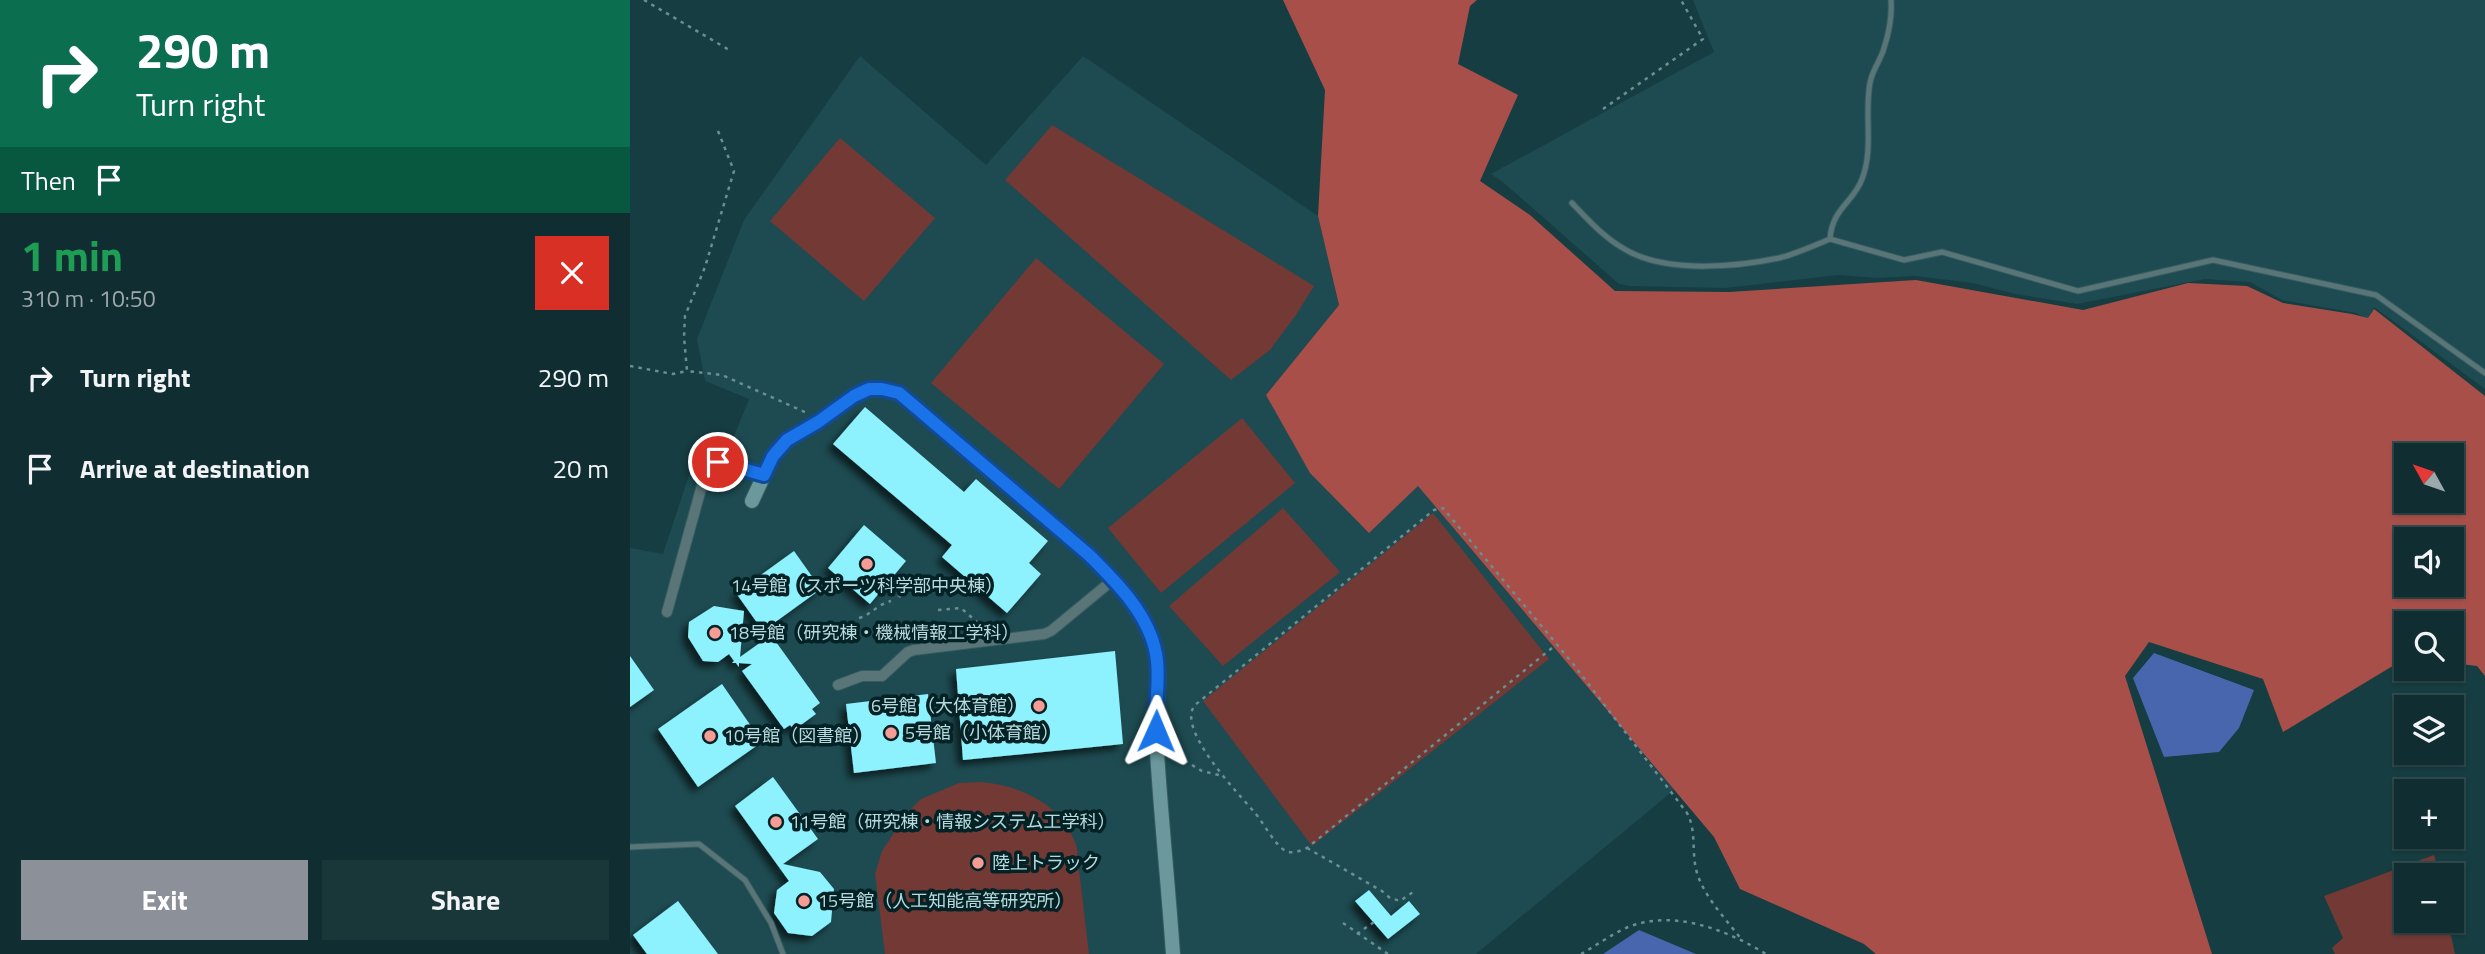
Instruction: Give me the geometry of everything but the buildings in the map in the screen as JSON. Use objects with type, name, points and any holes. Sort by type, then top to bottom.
[{"type":"street","points":[[752,501],[773,456],[787,440],[854,396],[869,389],[882,389],[899,393],[1114,579],[1131,600],[1156,653],[1157,749],[1173,954]]},
{"type":"street","points":[[667,612],[708,467],[718,462],[764,475]]},
{"type":"street","points":[[838,685],[862,676],[882,676],[908,652],[914,650],[1044,634],[1114,579]]},
{"type":"lane","points":[[1830,239],[1831,225],[1862,181],[1868,149],[1866,107],[1869,88],[1884,48],[1892,11],[1891,0]]},
{"type":"lane","points":[[1572,203],[1598,231],[1633,253],[1658,263],[1698,266],[1780,258],[1830,239],[1904,260],[1941,252],[2078,291],[2213,260],[2376,295],[2485,373]]},
{"type":"lane","points":[[630,847],[699,844],[745,880],[771,923],[783,954]]},
{"type":"path","points":[[644,0],[732,51]]},
{"type":"path","points":[[1603,109],[1703,38],[1681,0]]},
{"type":"path","points":[[687,371],[685,316],[705,267],[734,171],[718,131]]},
{"type":"path","points":[[630,366],[673,374],[687,371],[722,375],[806,412],[818,422]]},
{"type":"path","points":[[1552,648],[1307,848],[1297,852],[1287,852],[1280,846],[1223,776],[1192,725],[1191,710],[1434,510],[1443,508],[1574,665],[1687,813],[1692,823],[1697,872],[1705,890],[1741,939]]},
{"type":"path","points":[[898,595],[905,600]]},
{"type":"path","points":[[859,618],[879,604],[891,601]]},
{"type":"path","points":[[938,610],[961,608],[978,623]]},
{"type":"path","points":[[1157,749],[1170,752],[1202,771],[1223,776]]},
{"type":"path","points":[[1307,848],[1390,898],[1400,901],[1416,890]]},
{"type":"path","points":[[1581,954],[1627,928],[1648,920],[1667,918],[1741,939],[1766,954]]},
{"type":"path","points":[[1357,934],[1374,922]]},
{"type":"path","points":[[1343,923],[1388,954]]},
{"type":"shaded area","points":[[1283,0],[1477,0],[1470,6],[1458,64],[1518,95],[1480,181],[1530,215],[1615,291],[1729,292],[1916,280],[2083,310],[2188,283],[2247,286],[2283,303],[2368,318],[2374,309],[2485,396],[2485,676],[2477,666],[2464,664],[2464,611],[2394,611],[2394,665],[2283,732],[2263,679],[2149,642],[2125,676],[2212,954],[1876,954],[1864,944],[1740,889],[1714,837],[1418,486],[1369,533],[1310,473],[1266,395],[1339,305],[1318,216],[1325,90]]},
{"type":"shaded area","points":[[1693,0],[2485,0],[2485,389],[2374,307],[2368,319],[2356,313],[2282,300],[2250,282],[2205,279],[2077,304],[2015,294],[1973,283],[1915,276],[1877,278],[1838,275],[1725,288],[1619,284],[1491,174],[1714,52]]},
{"type":"shaded area","points":[[860,56],[986,165],[1083,56],[1318,216],[1339,305],[1266,395],[1418,486],[1674,790],[1476,954],[630,954],[630,548],[663,554],[690,472],[718,476],[749,399],[705,381],[697,339],[744,220]]},
{"type":"shaded area","points":[[1052,125],[1314,286],[1270,350],[1231,380],[1005,180]]},
{"type":"shaded area","points":[[840,138],[935,218],[864,301],[770,221]]},
{"type":"shaded area","points":[[1036,258],[1164,364],[1059,489],[931,383]]},
{"type":"shaded area","points":[[1242,418],[1295,483],[1161,593],[1108,528]]},
{"type":"shaded area","points":[[1283,508],[1340,572],[1223,666],[1169,606]]},
{"type":"shaded area","points":[[1433,513],[1549,659],[1312,846],[1203,701]]},
{"type":"shaded area","name":"陸上トラック","points":[[981,782],[1010,787],[1038,800],[1051,808],[1070,831],[1078,853],[1089,954],[885,954],[875,874],[882,851],[907,813],[921,799],[959,783]]},
{"type":"shaded area","points":[[2434,855],[2436,863],[2413,863]]},
{"type":"shaded area","points":[[2394,870],[2394,933],[2451,933],[2455,954],[2335,954],[2332,948],[2343,938],[2324,896]]},
{"type":"water","points":[[2154,653],[2254,690],[2239,728],[2219,752],[2164,757],[2133,678]]},
{"type":"water","points":[[1639,930],[1696,954],[1603,954]]},
{"type":"place","name":"14号館（スポーツ科学部中央棟）","points":[[867,564]]},
{"type":"place","name":"18号館（研究棟・機械情報工学科）","points":[[715,633]]},
{"type":"place","name":"6号館（大体育館）","points":[[1039,706]]},
{"type":"place","name":"5号館（小体育館）","points":[[891,733]]},
{"type":"place","name":"10号館（図書館）","points":[[710,736]]},
{"type":"place","name":"11号館（研究棟・情報システム工学科）","points":[[776,822]]},
{"type":"place","name":"陸上トラック","points":[[978,863]]},
{"type":"place","name":"15号館（人工知能高等研究所）","points":[[804,901]]},
{"type":"route","points":[[718,462],[764,475],[773,456],[787,440],[854,396],[869,389],[899,393],[1089,555],[1131,600],[1156,653],[1156,731]]}]
